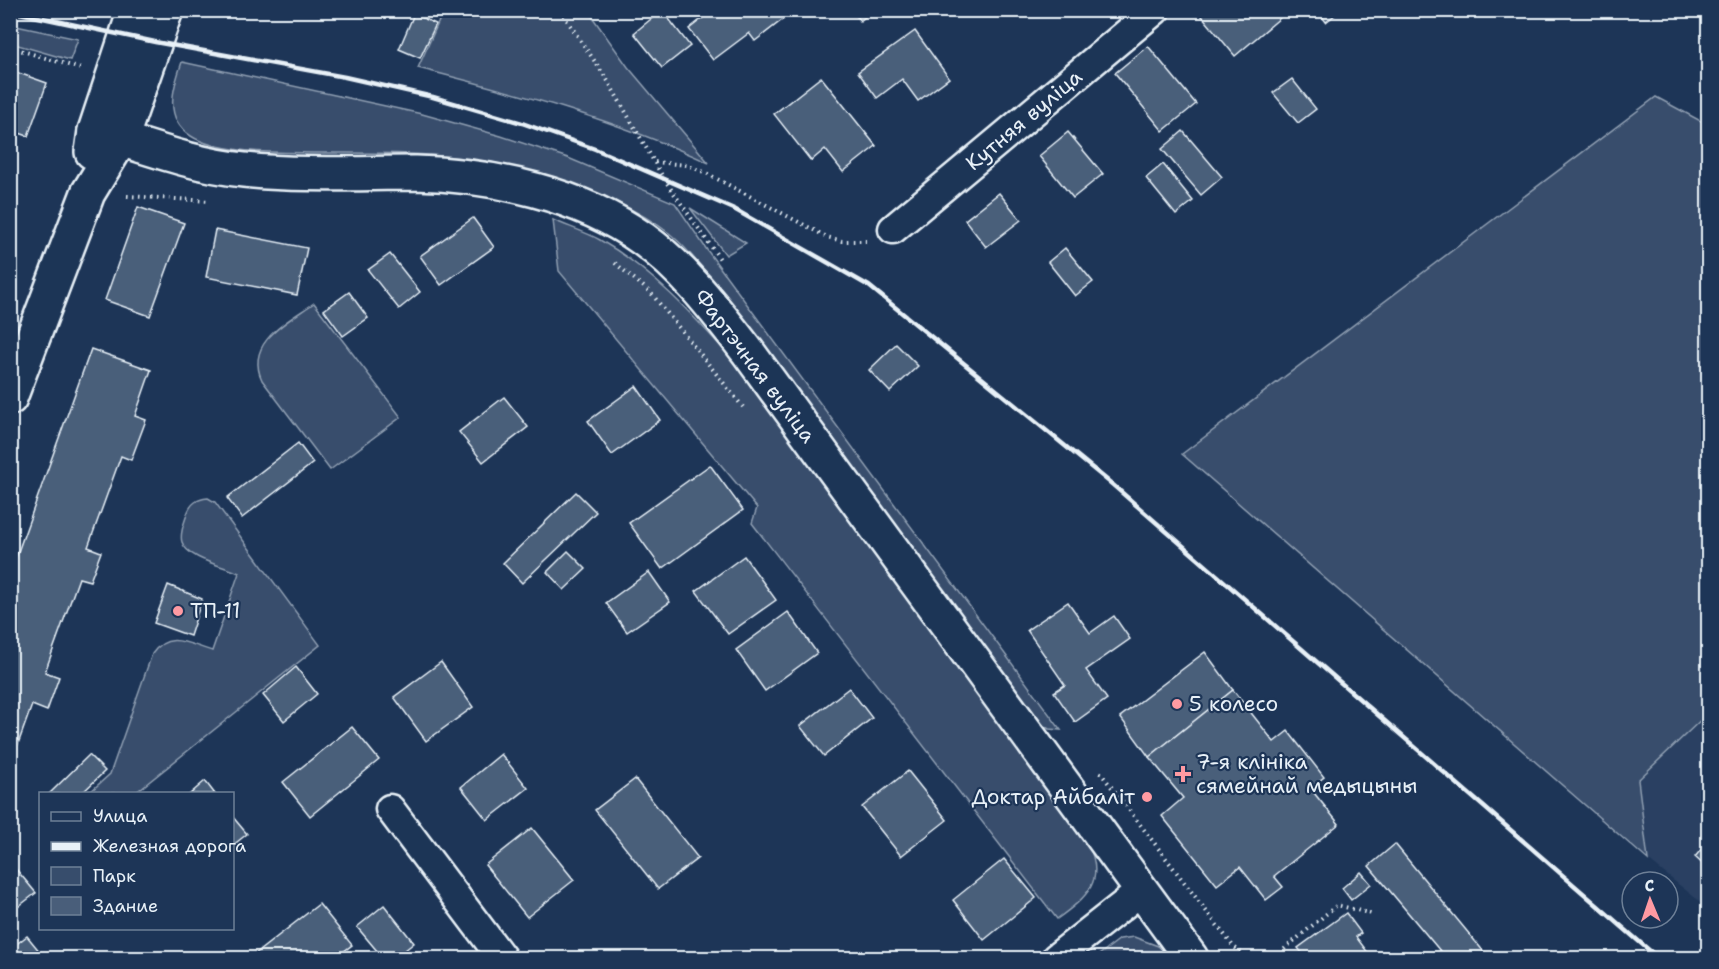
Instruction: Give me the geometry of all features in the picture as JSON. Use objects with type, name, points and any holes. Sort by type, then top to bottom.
[{"type":"street","points":[[108,135],[112,78],[135,10]]},
{"type":"street","points":[[10,398],[108,135],[166,10]]},
{"type":"street","name":"Кутняя вуліца","points":[[893,229],[1155,10]]},
{"type":"street","name":"Фартэчная вуліца","points":[[108,135],[186,159],[242,170],[285,174],[418,173],[462,176],[507,184],[554,196],[605,216],[644,239],[697,289],[748,352],[1191,958]]},
{"type":"street","points":[[390,809],[502,958]]},
{"type":"street","points":[[1056,958],[1141,891]]},
{"type":"path","points":[[561,10],[608,81],[654,162],[702,236]]},
{"type":"path","points":[[10,47],[112,78]]},
{"type":"path","points":[[654,162],[687,165],[706,173],[827,237],[860,242],[878,238],[893,229]]},
{"type":"path","points":[[127,196],[221,201]]},
{"type":"path","points":[[610,259],[651,293],[749,414]]},
{"type":"path","points":[[1097,768],[1233,946],[1247,958]]},
{"type":"path","points":[[1288,958],[1282,951],[1337,905],[1372,914]]},
{"type":"shaded area","points":[[1708,713],[1708,908],[1680,886],[1680,870],[1660,870],[1648,860],[1638,780]]},
{"type":"green space","points":[[430,11],[588,11],[628,67],[709,163],[603,121],[492,87],[418,68],[439,21]]},
{"type":"green space","points":[[11,25],[78,39],[70,60],[11,43]]},
{"type":"green space","points":[[182,62],[422,114],[501,136],[568,158],[675,203],[707,250],[1061,730],[1049,729],[1038,722],[723,294],[691,254],[669,233],[625,206],[594,193],[492,162],[382,153],[254,151],[219,147],[203,142],[182,129],[173,112],[174,92]]},
{"type":"green space","points":[[1656,97],[1708,125],[1708,713],[1638,780],[1648,860],[1182,454]]},
{"type":"green space","points":[[690,208],[746,243],[726,255]]},
{"type":"green space","points":[[553,220],[600,240],[640,267],[675,298],[740,368],[1087,842],[1095,867],[1091,887],[1077,903],[1057,919],[752,523],[757,508],[559,271]]},
{"type":"green space","points":[[314,303],[401,417],[330,470],[262,380],[258,367],[259,354],[272,334]]},
{"type":"green space","points":[[208,498],[215,502],[320,645],[136,792],[90,792],[110,774],[152,654],[165,642],[173,640],[212,651],[239,573],[198,557],[185,548],[181,539],[182,531],[190,507]]},
{"type":"green space","points":[[1134,937],[1158,946],[1172,958],[1095,958],[1120,939]]},
{"type":"building","points":[[662,10],[690,46],[662,68],[634,33]]},
{"type":"building","points":[[713,10],[795,10],[755,41],[749,33],[713,60],[689,29]]},
{"type":"building","points":[[852,10],[874,10],[860,21]]},
{"type":"building","points":[[1197,10],[1274,10],[1280,18],[1235,56]]},
{"type":"building","points":[[1317,10],[1341,10],[1326,22]]},
{"type":"building","points":[[414,14],[436,24],[420,58],[399,49]]},
{"type":"building","points":[[915,31],[949,78],[918,101],[902,79],[877,98],[858,72]]},
{"type":"building","points":[[1148,46],[1196,104],[1163,131],[1115,73]]},
{"type":"building","points":[[10,70],[47,83],[28,136],[10,130]]},
{"type":"building","points":[[821,77],[876,146],[843,172],[825,149],[811,161],[774,114]]},
{"type":"building","points":[[1292,79],[1316,109],[1298,123],[1273,93]]},
{"type":"building","points":[[1183,131],[1222,177],[1201,195],[1162,149]]},
{"type":"building","points":[[1068,132],[1103,174],[1073,198],[1039,156]]},
{"type":"building","points":[[1163,164],[1193,201],[1176,215],[1146,178]]},
{"type":"building","points":[[999,193],[1021,220],[986,247],[965,220]]},
{"type":"building","points":[[138,207],[184,223],[150,316],[105,300]]},
{"type":"building","points":[[473,218],[494,247],[441,285],[420,256]]},
{"type":"building","points":[[215,230],[307,248],[297,295],[206,277]]},
{"type":"building","points":[[1065,248],[1093,282],[1075,296],[1048,262]]},
{"type":"building","points":[[390,254],[420,292],[399,309],[368,270]]},
{"type":"building","points":[[349,292],[368,318],[343,336],[324,310]]},
{"type":"building","points":[[896,344],[918,366],[890,392],[869,370]]},
{"type":"building","points":[[91,349],[151,370],[135,416],[146,420],[131,460],[121,456],[88,547],[101,552],[90,581],[79,578],[45,672],[59,677],[47,711],[32,705],[14,755],[10,754],[10,574]]},
{"type":"building","points":[[636,386],[660,420],[612,455],[588,421]]},
{"type":"building","points":[[504,397],[528,427],[483,462],[459,432]]},
{"type":"building","points":[[298,443],[313,463],[242,518],[227,498]]},
{"type":"building","points":[[710,465],[743,510],[662,569],[629,523]]},
{"type":"building","points":[[576,492],[596,512],[522,583],[503,563]]},
{"type":"building","points":[[568,551],[586,569],[564,590],[547,572]]},
{"type":"building","points":[[744,556],[776,600],[728,634],[696,591]]},
{"type":"building","points":[[649,572],[670,602],[627,632],[606,603]]},
{"type":"building","name":"ТП-11","points":[[168,585],[202,599],[190,636],[154,623]]},
{"type":"building","points":[[1068,602],[1090,633],[1114,616],[1130,639],[1086,670],[1107,699],[1075,722],[1054,692],[1065,685],[1027,630]]},
{"type":"building","points":[[788,612],[817,653],[765,691],[736,650]]},
{"type":"building","name":"5 колесо","points":[[1205,652],[1233,690],[1149,757],[1120,717]]},
{"type":"building","points":[[441,662],[473,707],[426,741],[394,697]]},
{"type":"building","points":[[296,667],[317,694],[284,721],[263,695]]},
{"type":"building","points":[[849,688],[872,718],[824,756],[800,726]]},
{"type":"building","points":[[1233,690],[1274,742],[1288,731],[1324,777],[1310,788],[1339,824],[1274,876],[1283,887],[1266,900],[1240,867],[1217,885],[1162,816],[1183,798],[1149,757]]},
{"type":"building","points":[[352,727],[379,760],[310,816],[283,782]]},
{"type":"building","points":[[501,754],[528,788],[487,820],[461,787]]},
{"type":"building","points":[[89,755],[105,771],[83,792],[51,792]]},
{"type":"building","points":[[908,771],[947,820],[901,856],[862,807]]},
{"type":"building","points":[[635,779],[698,858],[658,889],[595,810]]},
{"type":"building","points":[[205,781],[213,792],[192,792]]},
{"type":"building","points":[[234,818],[247,834],[234,844]]},
{"type":"building","points":[[532,828],[574,880],[527,917],[485,865]]},
{"type":"building","points":[[1708,841],[1708,869],[1695,857]]},
{"type":"building","points":[[1395,844],[1489,958],[1446,958],[1369,866]]},
{"type":"building","points":[[1004,859],[1036,898],[984,940],[953,900]]},
{"type":"building","points":[[10,862],[36,893],[10,913]]},
{"type":"building","points":[[1361,872],[1371,884],[1351,900],[1342,888]]},
{"type":"building","points":[[319,904],[352,945],[335,958],[250,958]]},
{"type":"building","points":[[384,905],[414,943],[395,958],[383,958],[357,927]]},
{"type":"building","points":[[1346,913],[1361,933],[1356,937],[1372,958],[1306,958],[1298,948]]},
{"type":"building","points":[[27,936],[45,958],[10,958],[10,949]]},
{"type":"railway","points":[[10,11],[155,42],[345,77],[433,97],[522,123],[595,149],[734,209],[869,286],[1113,485],[1658,958]]},
{"type":"place","name":"ТП-11","points":[[178,611]]},
{"type":"place","name":"5 колесо","points":[[1177,704]]},
{"type":"place","name":"7-я клініка сямейнай медыцыны","points":[[1183,774]]},
{"type":"place","name":"Доктар Айбаліт","points":[[1147,797]]}]
